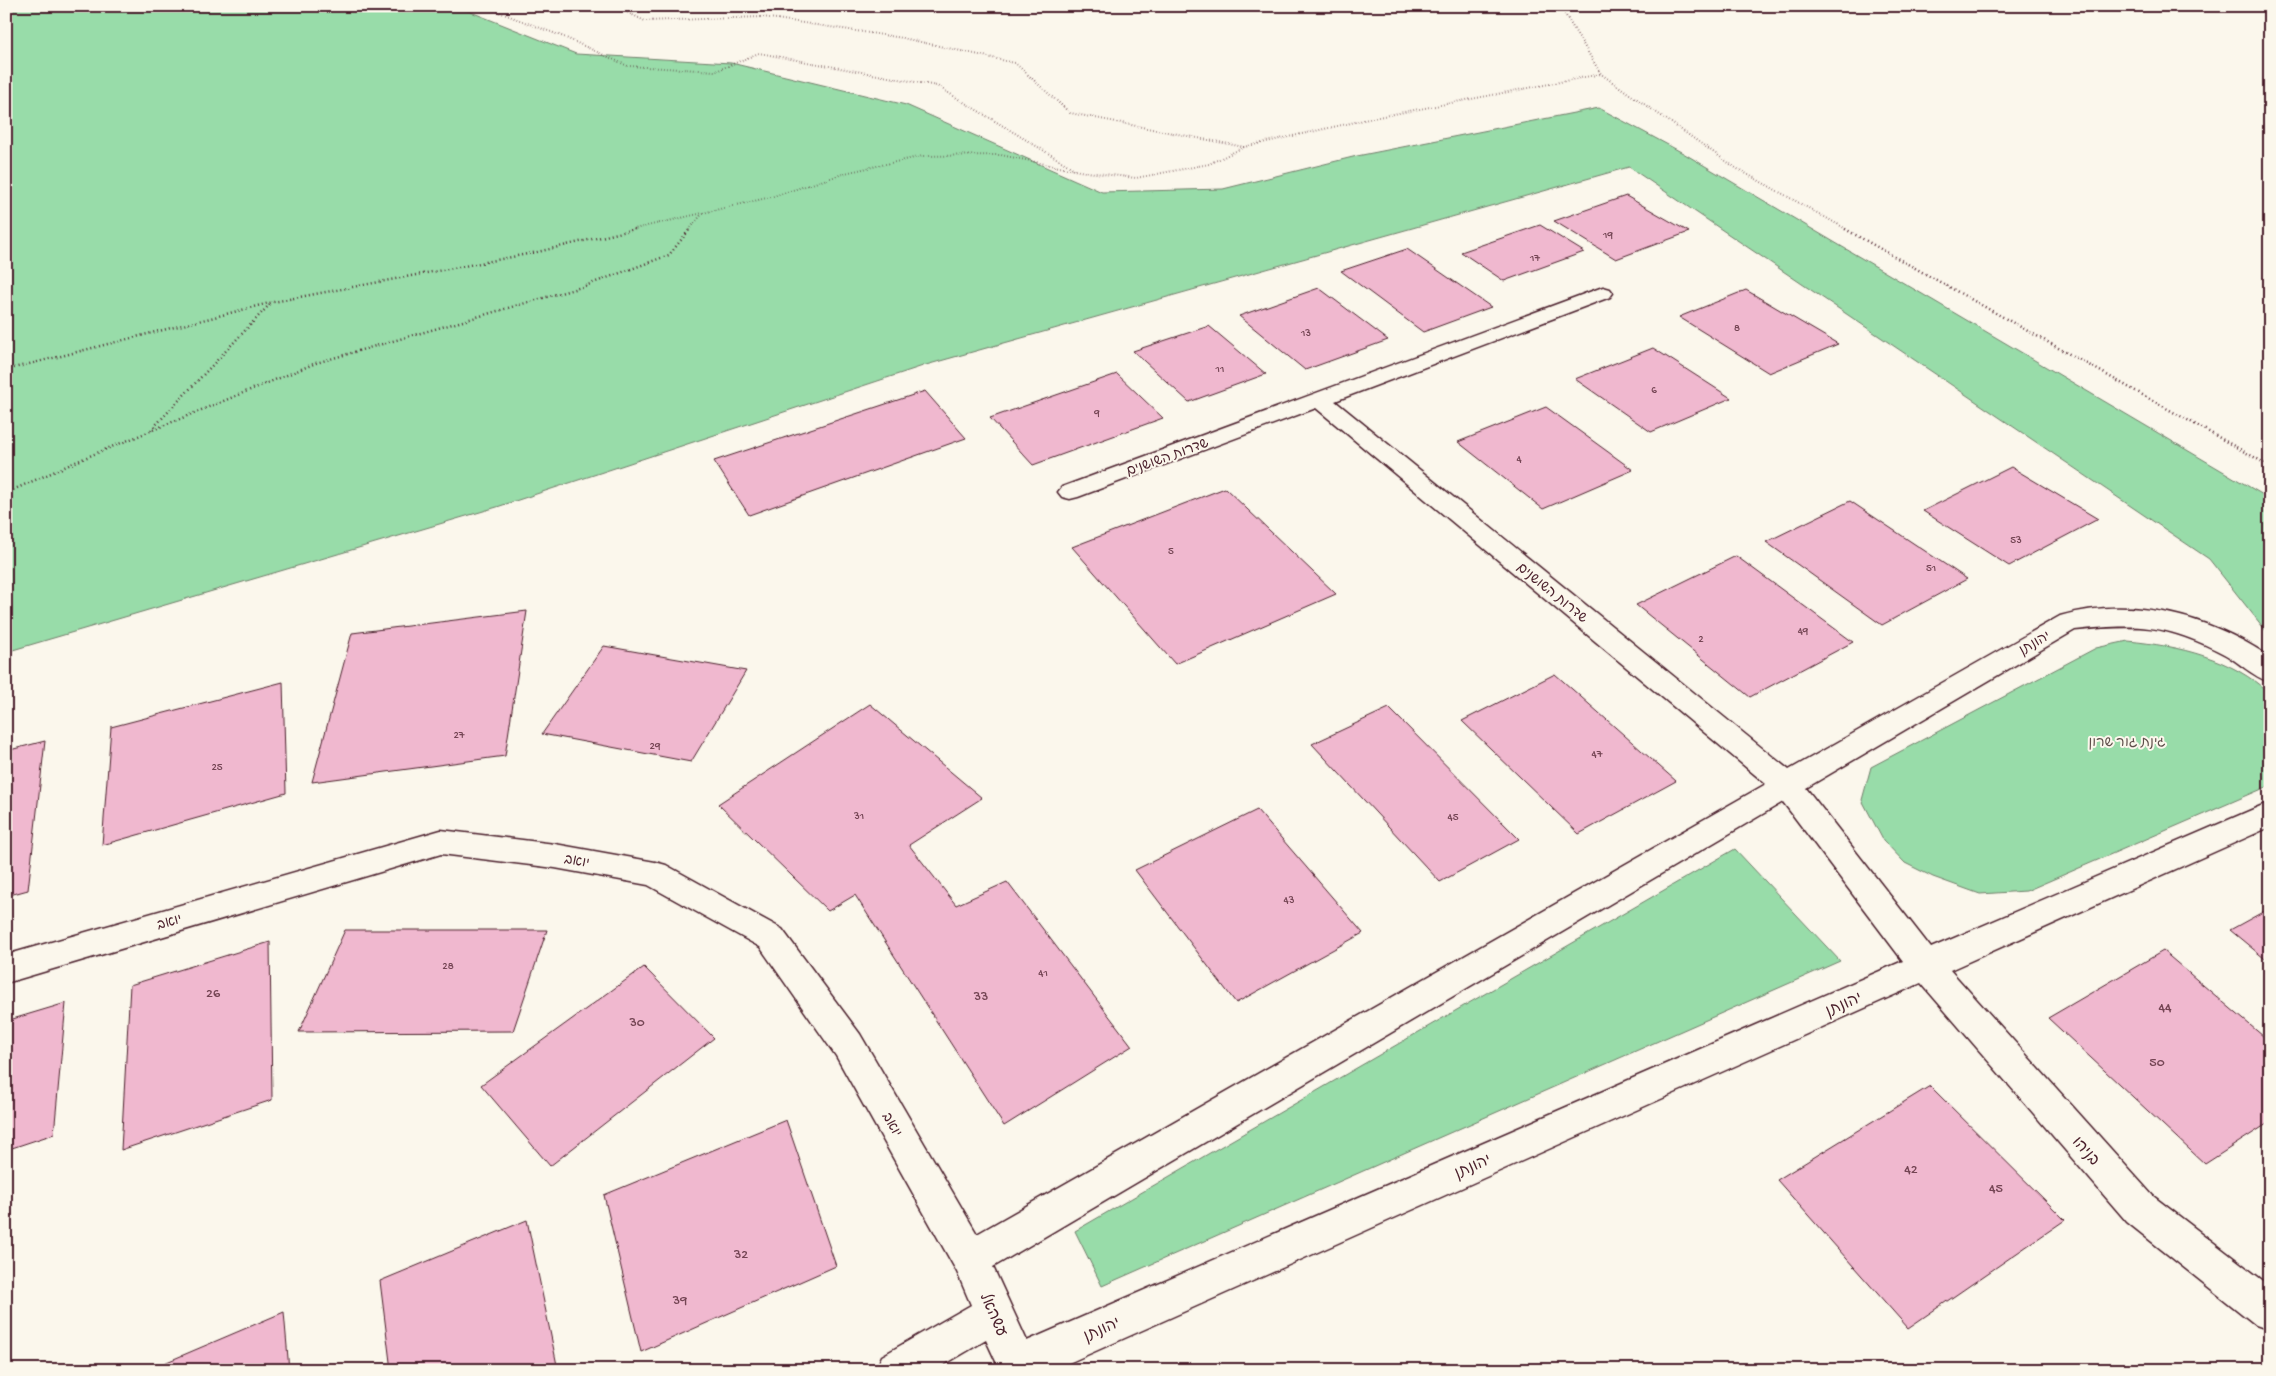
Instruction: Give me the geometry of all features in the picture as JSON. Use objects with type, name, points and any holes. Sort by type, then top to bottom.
[{"type":"street","name":"שדרות השושנים","points":[[1070,492],[1603,293]]},
{"type":"street","name":"שדרות השושנים","points":[[1320,399],[1786,784]]},
{"type":"street","name":"יהונתן","points":[[970,1258],[2068,622],[2109,617],[2159,619],[2210,636],[2258,661],[2270,672]]},
{"type":"street","points":[[1786,784],[1926,966]]},
{"type":"street","name":"יהונתן","points":[[1019,1367],[2270,814]]},
{"type":"street","name":"יואב","points":[[6,968],[441,842],[555,856],[655,874],[771,938],[848,1044],[970,1258]]},
{"type":"street","name":"בניהו","points":[[1926,966],[2140,1209],[2270,1311]]},
{"type":"street","name":"עשהאל","points":[[970,1258],[1019,1367]]},
{"type":"street","points":[[896,1370],[995,1313]]},
{"type":"path","points":[[483,6],[564,37],[628,66],[716,71],[760,53],[937,86],[1079,171]]},
{"type":"path","points":[[614,6],[645,21],[763,17],[903,38],[1015,63],[1070,113],[1244,147]]},
{"type":"path","points":[[1560,6],[1601,74],[1736,168],[2270,466]]},
{"type":"path","points":[[6,370],[273,302],[533,253],[771,197],[849,172],[923,156],[1001,155],[1079,171],[1136,178],[1209,164],[1244,147],[1373,118],[1601,74]]},
{"type":"path","points":[[6,493],[87,457],[316,363],[585,286],[669,256],[702,213]]},
{"type":"path","points":[[150,431],[273,302]]},
{"type":"green space","points":[[6,6],[456,6],[576,54],[731,63],[906,105],[1102,192],[1223,189],[1357,156],[1599,108],[1683,153],[2270,499],[2270,636],[2209,559],[1629,167],[926,365],[497,507],[6,652]]},
{"type":"green space","name":"גינת גור שרון","points":[[2128,641],[2166,646],[2204,656],[2239,671],[2270,694],[2269,786],[2026,891],[1980,894],[1933,877],[1905,863],[1883,840],[1862,800],[1871,767],[2096,648]]},
{"type":"green space","points":[[1735,849],[1840,961],[1102,1286],[1075,1231]]},
{"type":"building","points":[[1626,196],[1689,232],[1616,259],[1554,221]]},
{"type":"building","points":[[1540,225],[1584,252],[1504,281],[1461,252]]},
{"type":"building","points":[[1407,249],[1491,307],[1423,332],[1341,271]]},
{"type":"building","points":[[1319,288],[1388,340],[1305,370],[1239,316]]},
{"type":"building","points":[[1746,290],[1838,344],[1769,373],[1679,317]]},
{"type":"building","points":[[1209,326],[1266,374],[1189,402],[1133,351]]},
{"type":"building","points":[[1653,348],[1731,398],[1651,432],[1575,379]]},
{"type":"building","points":[[1117,374],[1163,418],[1033,465],[990,418]]},
{"type":"building","points":[[925,391],[966,438],[749,515],[714,461]]},
{"type":"building","points":[[1546,407],[1633,470],[1543,509],[1458,442]]},
{"type":"building","points":[[2011,467],[2098,519],[2009,566],[1923,511]]},
{"type":"building","points":[[1225,488],[1336,594],[1175,664],[1072,547]]},
{"type":"building","points":[[1850,501],[1967,579],[1882,625],[1766,542]]},
{"type":"building","points":[[1736,556],[1853,642],[1750,697],[1636,605]]},
{"type":"building","points":[[527,611],[505,756],[312,782],[352,633]]},
{"type":"building","points":[[604,646],[746,671],[691,762],[542,734]]},
{"type":"building","points":[[1555,674],[1676,781],[1579,834],[1462,721]]},
{"type":"building","points":[[283,682],[286,793],[102,845],[111,727]]},
{"type":"building","points":[[870,704],[982,798],[909,845],[956,905],[1007,882],[1132,1046],[1004,1126],[855,895],[828,911],[718,804]]},
{"type":"building","points":[[1389,708],[1519,839],[1440,882],[1312,744]]},
{"type":"building","points":[[45,741],[28,890],[6,896],[6,751]]},
{"type":"building","points":[[1257,810],[1363,933],[1236,1003],[1135,870]]},
{"type":"building","points":[[2270,908],[2270,963],[2230,930]]},
{"type":"building","points":[[345,930],[547,930],[513,1031],[299,1032]]},
{"type":"building","points":[[270,942],[272,1100],[121,1150],[130,985]]},
{"type":"building","points":[[2163,951],[2270,1042],[2270,1122],[2205,1164],[2048,1018]]},
{"type":"building","points":[[644,967],[714,1038],[550,1166],[481,1085]]},
{"type":"building","points":[[66,1003],[54,1134],[6,1150],[6,1021]]},
{"type":"building","points":[[1930,1086],[2065,1220],[1908,1328],[1777,1180]]},
{"type":"building","points":[[786,1120],[836,1266],[641,1352],[604,1195]]},
{"type":"building","points":[[527,1220],[558,1370],[391,1370],[380,1281]]},
{"type":"building","points":[[284,1312],[289,1370],[148,1370]]}]
